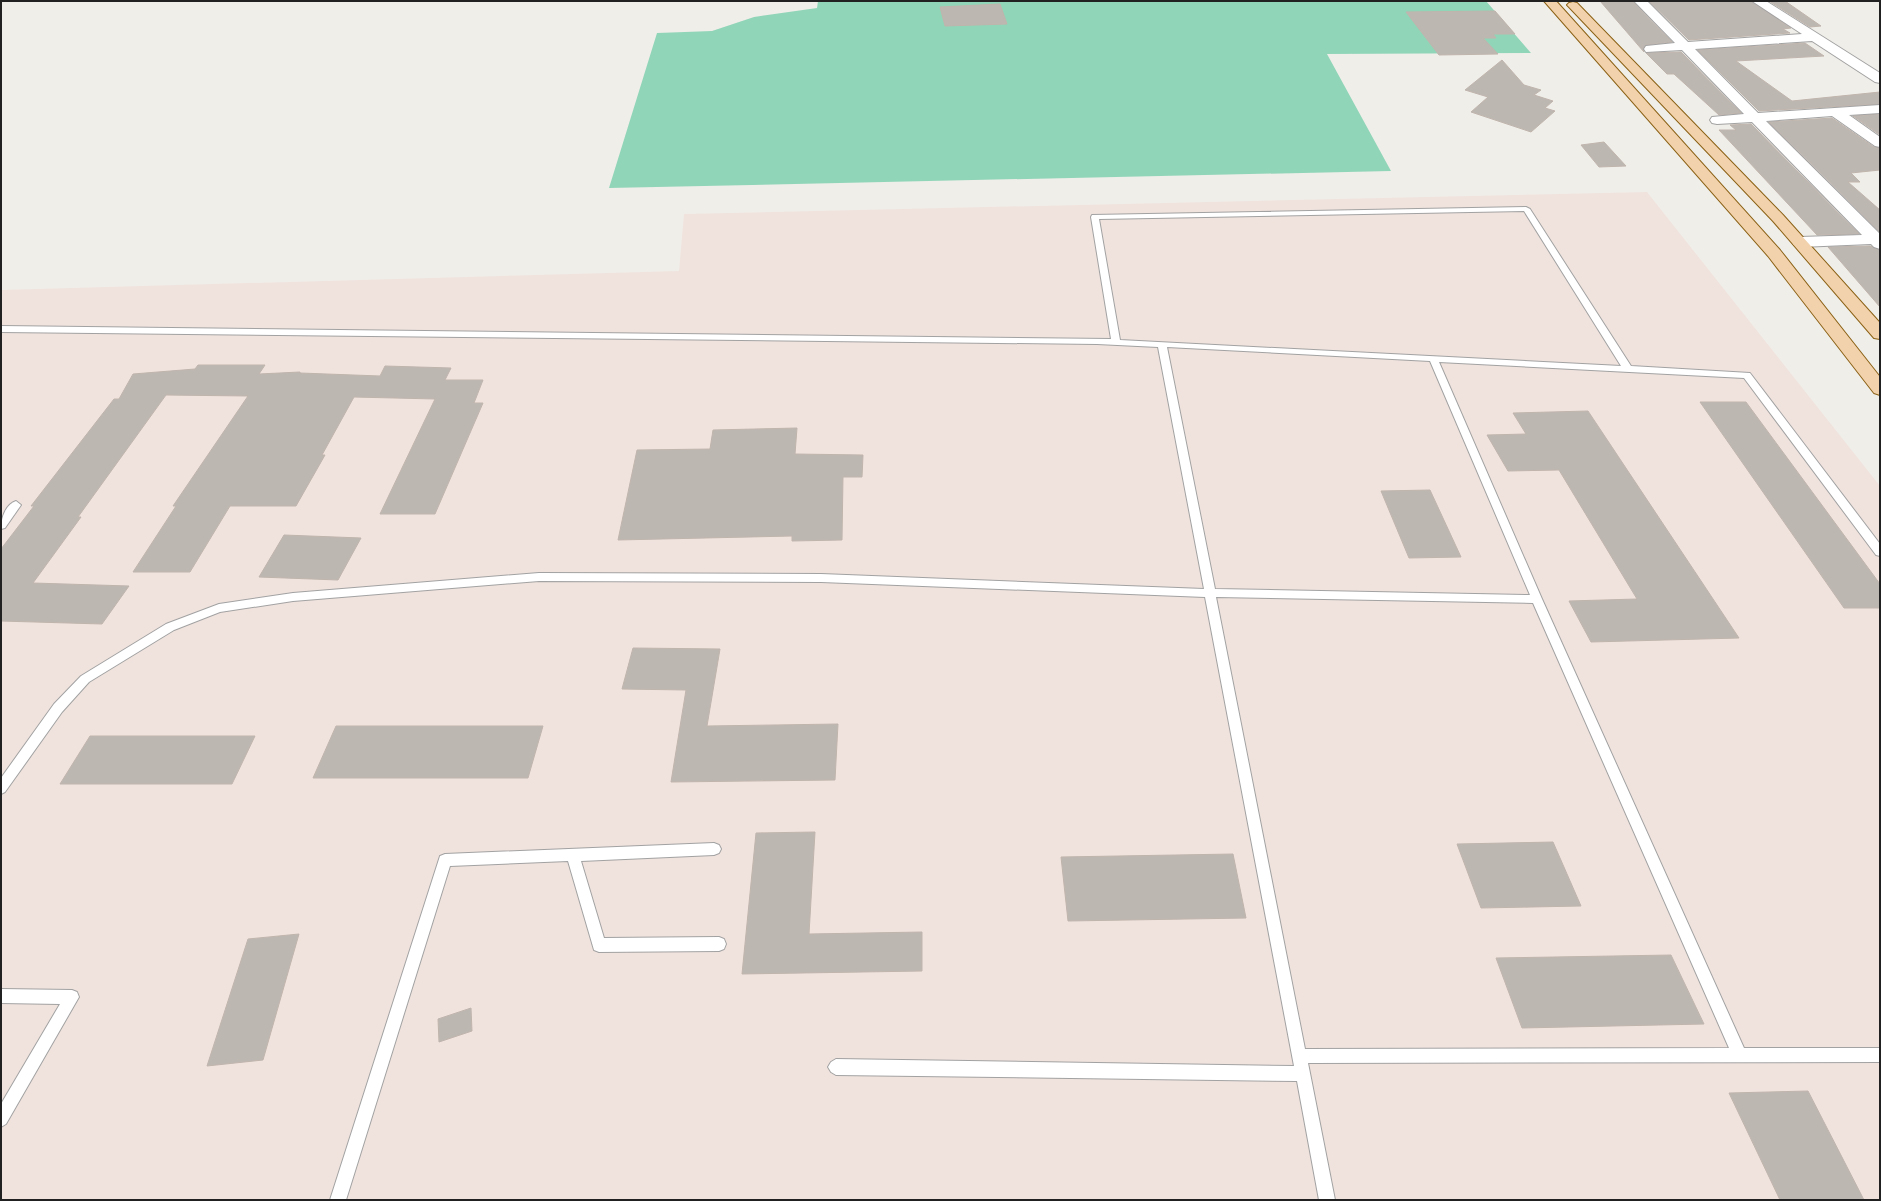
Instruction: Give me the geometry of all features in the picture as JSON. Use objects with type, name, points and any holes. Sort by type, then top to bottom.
[{"type":"main road","points":[[1550,1],[1774,253],[1880,389]]},
{"type":"main road","points":[[1569,1],[1778,218],[1880,334]]},
{"type":"street","points":[[1640,1],[1878,241]]},
{"type":"street","points":[[1758,1],[1812,37],[1880,79]]},
{"type":"street","points":[[1650,49],[1812,37]]},
{"type":"street","points":[[1861,67],[1880,66]]},
{"type":"street","points":[[1717,120],[1880,109]]},
{"type":"street","points":[[1835,112],[1880,143]]},
{"type":"street","points":[[1800,242],[1878,241]]},
{"type":"lane","points":[[1116,342],[1095,217],[1526,209],[1628,368]]},
{"type":"lane","points":[[1,330],[1116,342],[1747,375],[1880,552]]},
{"type":"lane","points":[[1162,344],[1327,1200]]},
{"type":"lane","points":[[1433,358],[1537,599],[1740,1055]]},
{"type":"lane","points":[[1,525],[16,505]]},
{"type":"lane","points":[[1,788],[58,708],[85,679],[170,627],[219,608],[293,598],[539,577],[821,578],[1210,593],[1537,599]]},
{"type":"lane","points":[[338,1200],[445,860],[714,848]]},
{"type":"lane","points":[[573,855],[599,945],[719,944]]},
{"type":"lane","points":[[1,996],[72,997],[1,1119]]},
{"type":"lane","points":[[1299,1056],[1880,1055]]},
{"type":"lane","points":[[836,1067],[1303,1074]]},
{"type":"shaded area","points":[[1647,192],[1880,486],[1880,1200],[1,1200],[1,290],[679,271],[684,214]]},
{"type":"green space","points":[[818,1],[1486,1],[1531,53],[1327,54],[1391,171],[609,188],[657,33],[712,31],[754,17],[817,8]]},
{"type":"building","points":[[1600,1],[1632,1],[1672,42],[1646,45],[1643,48],[1644,52]]},
{"type":"building","points":[[1649,1],[1751,1],[1791,28],[1783,29],[1790,33],[1689,40]]},
{"type":"building","points":[[1769,1],[1785,1],[1821,26],[1810,27]]},
{"type":"building","points":[[1000,4],[1007,24],[945,26],[940,7]]},
{"type":"building","points":[[1495,11],[1515,34],[1493,34],[1496,38],[1483,38],[1498,54],[1439,55],[1406,12]]},
{"type":"building","points":[[1805,43],[1824,56],[1736,61],[1792,101],[1880,92],[1880,104],[1759,111],[1698,50]]},
{"type":"building","points":[[1681,52],[1741,113],[1719,115],[1674,74],[1667,74],[1646,53]]},
{"type":"building","points":[[1502,60],[1524,85],[1541,90],[1534,95],[1553,101],[1545,108],[1555,111],[1531,132],[1471,112],[1488,97],[1465,90]]},
{"type":"building","points":[[1880,114],[1880,135],[1853,116]]},
{"type":"building","points":[[1832,118],[1874,147],[1880,148],[1880,170],[1851,173],[1860,182],[1848,182],[1880,210],[1880,232],[1769,122]]},
{"type":"building","points":[[1751,124],[1859,234],[1817,235],[1719,130],[1736,130],[1730,125]]},
{"type":"building","points":[[1604,142],[1626,166],[1599,167],[1581,145]]},
{"type":"building","points":[[1870,246],[1880,250],[1880,307],[1828,247]]},
{"type":"building","points":[[198,365],[265,365],[259,374],[300,372],[380,376],[385,366],[451,368],[445,380],[483,380],[474,403],[483,403],[435,514],[380,514],[435,399],[354,397],[322,455],[325,455],[296,506],[230,506],[190,572],[133,572],[176,506],[173,506],[248,396],[166,395],[78,517],[81,517],[33,583],[129,586],[102,624],[1,621],[1,549],[34,506],[31,506],[114,399],[119,399],[133,374],[195,369]]},
{"type":"building","points":[[1700,402],[1746,402],[1880,584],[1880,608],[1844,608]]},
{"type":"building","points":[[1588,411],[1739,638],[1591,642],[1569,601],[1637,599],[1559,470],[1508,471],[1487,435],[1526,434],[1513,413]]},
{"type":"building","points":[[797,428],[795,454],[863,455],[862,477],[843,477],[842,540],[792,541],[792,536],[618,540],[637,450],[710,449],[713,430]]},
{"type":"building","points":[[1430,490],[1461,557],[1409,558],[1381,491]]},
{"type":"building","points":[[284,535],[361,538],[338,580],[259,577]]},
{"type":"building","points":[[633,648],[720,649],[707,726],[838,724],[835,780],[671,782],[686,690],[622,689]]},
{"type":"building","points":[[336,726],[543,726],[528,778],[313,778]]},
{"type":"building","points":[[90,736],[255,736],[232,784],[60,784]]},
{"type":"building","points":[[815,832],[809,934],[922,932],[922,971],[742,974],[756,833]]},
{"type":"building","points":[[1553,842],[1581,906],[1481,908],[1457,844]]},
{"type":"building","points":[[1233,854],[1246,918],[1068,921],[1061,857]]},
{"type":"building","points":[[299,934],[263,1060],[207,1066],[248,939]]},
{"type":"building","points":[[1671,955],[1704,1024],[1522,1028],[1496,958]]},
{"type":"building","points":[[471,1008],[472,1031],[439,1042],[438,1019]]},
{"type":"building","points":[[1808,1091],[1864,1200],[1780,1200],[1729,1093]]}]
